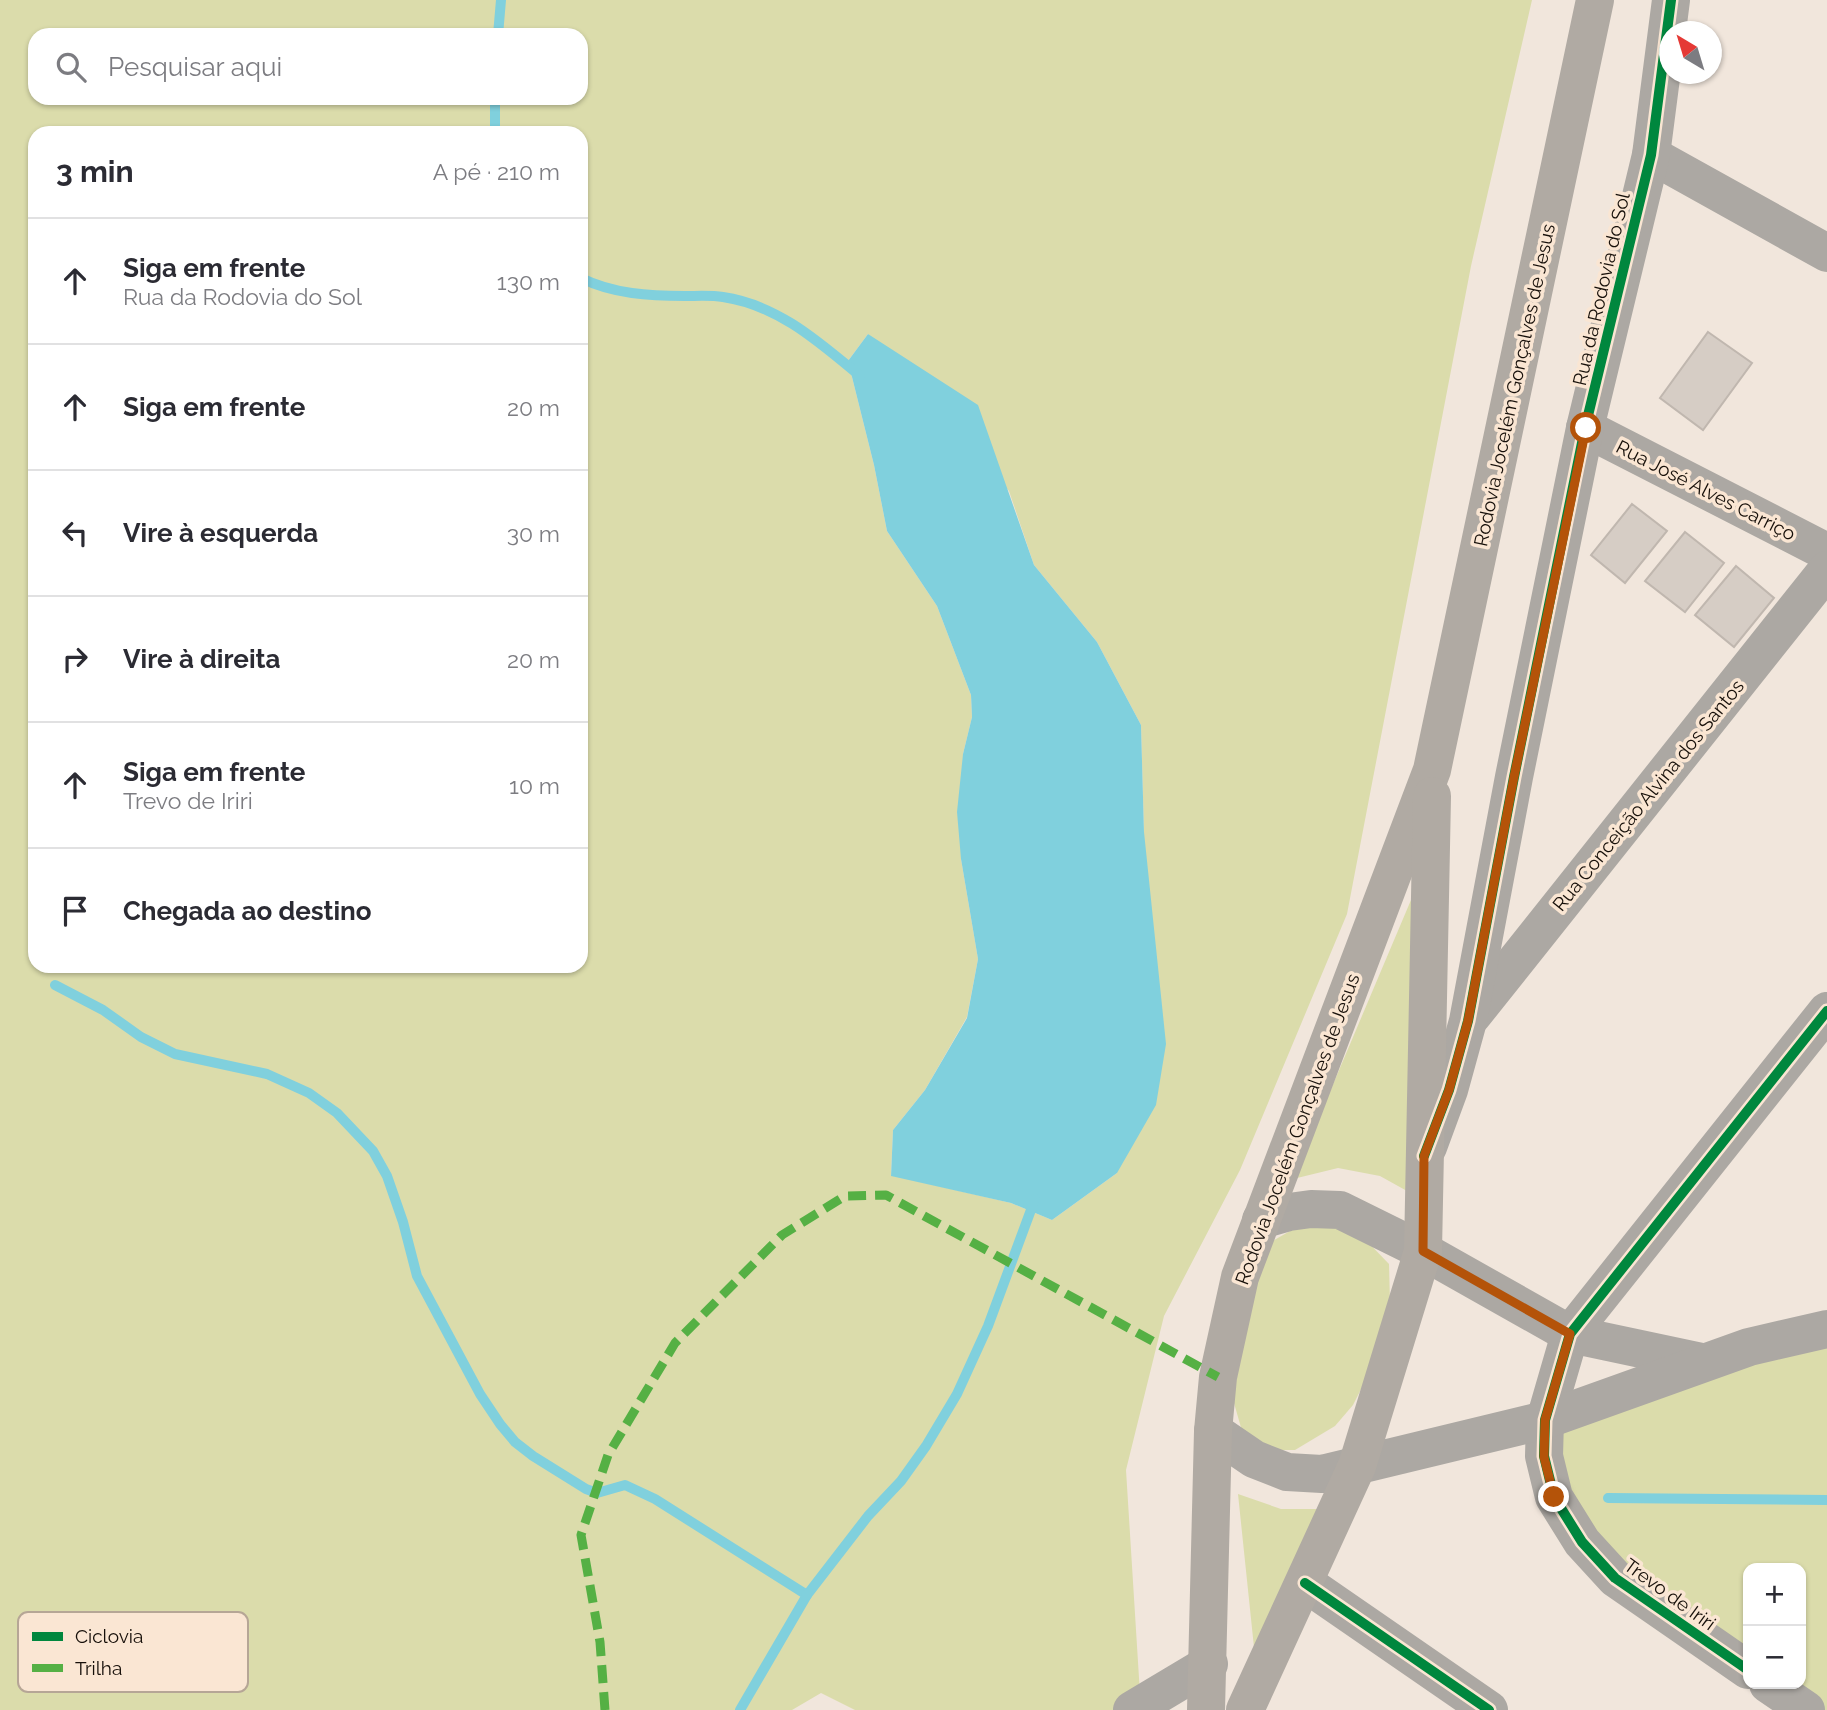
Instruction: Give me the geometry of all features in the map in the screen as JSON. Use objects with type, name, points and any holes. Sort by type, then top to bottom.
[{"type":"main road","name":"Rodovia Jocelém Gonçalves de Jesus","points":[[1206,1710],[1213,1431],[1217,1377],[1240,1277],[1432,770],[1595,0]]},
{"type":"main road","name":"Rodovia Jocelém Gonçalves de Jesus","points":[[1245,1710],[1357,1466],[1423,1251],[1432,770]]},
{"type":"street","name":"Rua da Rodovia do Sol","points":[[1424,1156],[1449,1090],[1468,1021],[1586,428],[1651,155],[1671,0]]},
{"type":"street","points":[[1651,155],[1827,253]]},
{"type":"street","name":"Rua José Alves Carriço","points":[[1586,428],[1827,552]]},
{"type":"street","name":"Rua Conceição Alvina dos Santos","points":[[1468,1021],[1827,570]]},
{"type":"street","points":[[1570,1334],[1827,1011]]},
{"type":"street","points":[[1261,1220],[1311,1209],[1340,1210],[1423,1251],[1570,1334],[1702,1362]]},
{"type":"street","points":[[1213,1431],[1254,1459],[1287,1472],[1322,1474],[1545,1420],[1702,1362],[1749,1347],[1827,1329]]},
{"type":"street","name":"Trevo de Iriri","points":[[1570,1334],[1545,1420],[1544,1457],[1554,1497],[1582,1542],[1615,1578],[1743,1667]]},
{"type":"street","points":[[1305,1583],[1489,1710]]},
{"type":"street","points":[[1132,1710],[1209,1664]]},
{"type":"street","points":[[1775,1689],[1806,1710]]},
{"type":"green space","points":[[0,0],[1532,0],[1471,266],[1347,914],[1240,1170],[1164,1316],[1126,1470],[1141,1710],[855,1710],[821,1693],[792,1710],[0,1710]],"holes":[[[868,334],[1009,491],[1034,565],[1097,642],[1141,725],[1144,832],[1117,1173],[1052,1220],[1011,1203],[891,1175],[893,1130],[925,1090],[967,1017],[978,959],[961,859],[963,754],[972,717],[971,695],[937,606],[887,531],[848,361]]]},
{"type":"green space","points":[[1411,900],[1425,1201],[1380,1176],[1338,1168],[1293,1179]]},
{"type":"green space","points":[[1326,1223],[1362,1236],[1389,1264],[1390,1304],[1382,1348],[1353,1405],[1335,1426],[1295,1450],[1264,1450],[1242,1431],[1234,1403],[1233,1337],[1269,1243],[1297,1227]]},
{"type":"green space","points":[[1827,1341],[1827,1710],[1805,1710],[1802,1689],[1806,1689],[1806,1563],[1743,1563],[1743,1666],[1637,1592],[1566,1506],[1553,1423]]},
{"type":"green space","points":[[1238,1494],[1281,1509],[1342,1509],[1255,1657]]},
{"type":"water","points":[[868,334],[978,405],[1034,565],[1097,642],[1141,725],[1144,832],[1166,1044],[1156,1105],[1117,1173],[1052,1220],[1011,1203],[891,1176],[893,1130],[925,1090],[967,1018],[978,959],[961,859],[957,812],[963,754],[972,717],[971,695],[937,606],[887,531],[848,361]]},
{"type":"building","points":[[1708,332],[1752,363],[1703,430],[1660,398]]},
{"type":"building","points":[[1632,504],[1667,531],[1625,583],[1591,555]]},
{"type":"building","points":[[1685,532],[1724,563],[1685,612],[1645,581]]},
{"type":"building","points":[[1736,566],[1774,598],[1734,647],[1695,615]]},
{"type":"waterway","points":[[499,28],[501,0]]},
{"type":"waterway","points":[[495,105],[495,126]]},
{"type":"waterway","points":[[588,281],[632,293],[714,296],[743,301],[797,327],[860,376]]},
{"type":"waterway","points":[[55,985],[103,1010],[141,1037],[175,1054],[267,1074],[309,1093],[337,1113],[373,1151],[387,1176],[403,1222],[417,1276],[480,1394],[515,1442],[586,1489],[597,1493],[625,1485],[655,1499],[807,1595]]},
{"type":"waterway","points":[[740,1710],[807,1595],[868,1516],[901,1481],[957,1394],[988,1326],[1035,1199]]},
{"type":"waterway","points":[[1608,1498],[1827,1500]]},
{"type":"marked path","points":[[605,1710],[600,1642],[581,1535],[608,1455],[675,1343],[782,1235],[845,1196],[886,1195],[1218,1377]]},
{"type":"cycle path","points":[[1424,1156],[1449,1090],[1468,1021],[1514,777],[1585,428],[1651,155],[1671,0]]},
{"type":"cycle path","points":[[1743,1667],[1615,1578],[1582,1542],[1554,1497],[1544,1456],[1545,1420],[1570,1334],[1827,1011]]},
{"type":"cycle path","points":[[1305,1583],[1489,1710]]},
{"type":"route","points":[[1554,1497],[1544,1457],[1545,1420],[1570,1334],[1423,1251],[1422,1222],[1424,1156],[1449,1090],[1468,1021],[1514,777],[1586,428]]}]
